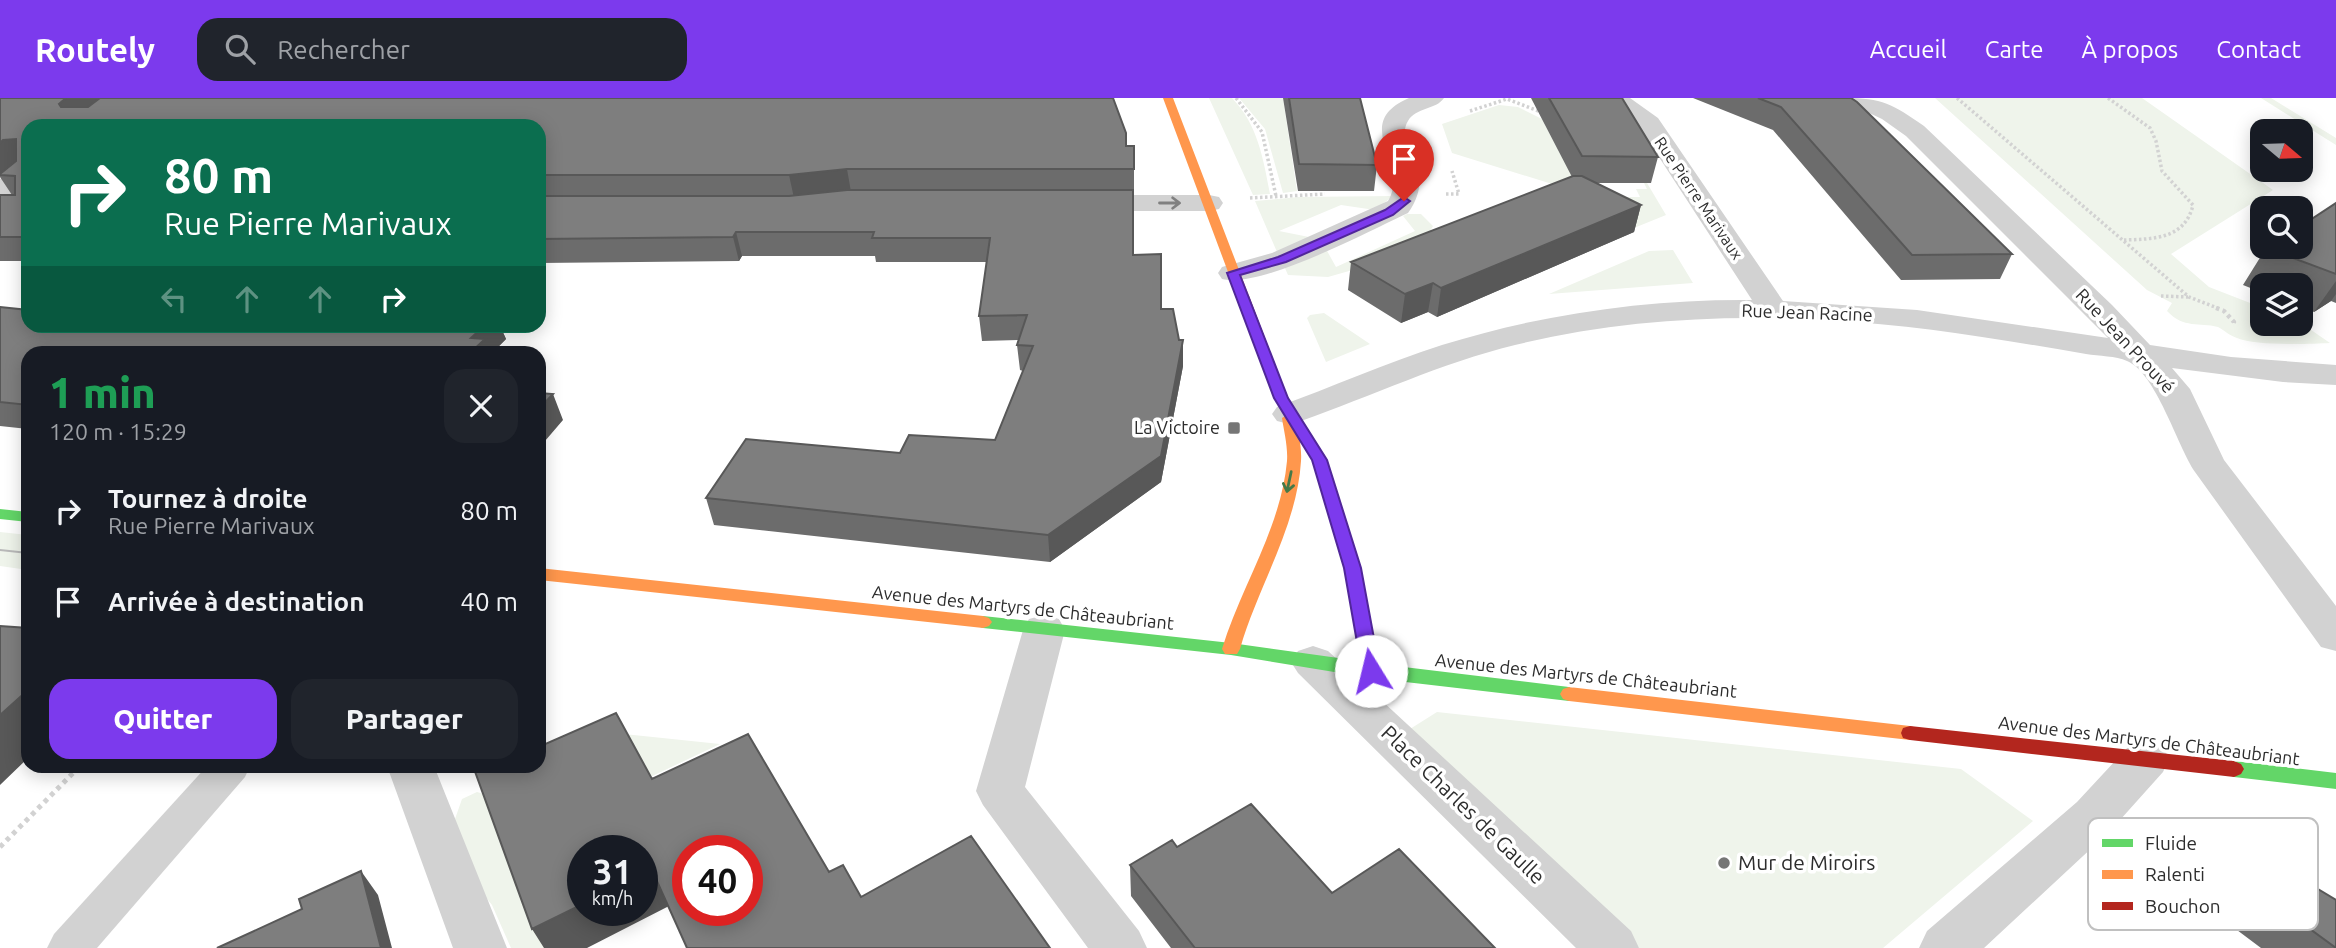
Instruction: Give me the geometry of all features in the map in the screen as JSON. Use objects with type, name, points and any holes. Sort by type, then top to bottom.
[{"type":"street","points":[[1168,98],[1289,414],[1320,460],[1352,568],[1371,671]]},
{"type":"street","points":[[1233,273],[1282,259],[1398,207],[1408,194],[1408,184],[1392,134],[1393,125],[1403,110],[1432,98]]},
{"type":"street","name":"Rue Pierre Marivaux","points":[[1611,98],[1632,108],[1649,123],[1774,310]]},
{"type":"street","name":"Rue Jean Prouvé","points":[[1856,98],[1891,114],[1915,131],[2140,353],[2173,389],[2208,464],[2336,636]]},
{"type":"street","points":[[6,203],[21,181]]},
{"type":"street","points":[[1056,203],[1209,203]]},
{"type":"street","name":"Rue Jean Racine","points":[[1289,414],[1455,352],[1525,334],[1630,317],[1774,310],[1849,312],[1916,318],[2217,366],[2336,375]]},
{"type":"street","points":[[1231,649],[1234,625],[1283,510],[1294,461],[1289,414]]},
{"type":"street","points":[[0,514],[21,516]]},
{"type":"street","name":"Avenue des Martyrs de Châteaubriant","points":[[546,576],[1231,649],[1371,671],[2336,781]]},
{"type":"street","points":[[1044,630],[1000,791],[1120,948]]},
{"type":"street","name":"Place Charles de Gaulle","points":[[1313,662],[1612,948]]},
{"type":"street","points":[[2092,818],[2147,759]]},
{"type":"street","points":[[413,773],[480,948]]},
{"type":"street","points":[[1946,948],[2088,821]]},
{"type":"lane","points":[[69,948],[225,773]]},
{"type":"path","points":[[1236,98],[1262,132],[1276,196]]},
{"type":"path","points":[[1957,98],[2189,297],[2224,312],[2234,322],[2231,329]]},
{"type":"path","points":[[2108,98],[2150,128],[2156,141],[2162,171],[2193,205],[2192,217],[2178,232],[2159,239],[2123,240]]},
{"type":"path","points":[[1462,114],[1507,99],[1546,114]]},
{"type":"path","points":[[1408,194],[1459,194],[1448,160]]},
{"type":"path","points":[[2161,296],[2189,297]]},
{"type":"path","points":[[0,847],[73,773]]},
{"type":"shaded area","points":[[1209,98],[1232,98],[1248,119],[1258,143],[1270,194],[1253,195]]},
{"type":"shaded area","points":[[1239,98],[1283,98],[1297,191],[1283,193],[1265,129]]},
{"type":"shaded area","points":[[1935,98],[2142,98],[2250,174],[2250,182],[2262,182],[2273,190],[2263,196],[2250,196],[2250,204],[2171,254],[2209,287],[2250,303],[2250,336],[2313,336],[2313,331],[2330,343],[2282,344],[2245,341],[2218,327],[2186,323],[2173,317],[2167,311],[2172,303],[2147,290]]},
{"type":"shaded area","points":[[2261,98],[2271,98],[2305,119],[2295,119]]},
{"type":"shaded area","points":[[1499,105],[1518,107],[1542,119],[1581,193],[1452,153],[1442,124]]},
{"type":"shaded area","points":[[2314,124],[2336,138],[2336,145],[2314,131]]},
{"type":"shaded area","points":[[1644,183],[1647,183],[1666,215],[1629,230],[1619,197],[1640,197],[1636,189],[1647,189]]},
{"type":"shaded area","points":[[1393,196],[1375,210],[1341,205],[1279,231],[1314,238],[1277,252],[1255,201],[1299,197]]},
{"type":"shaded area","points":[[1421,214],[1433,226],[1429,233],[1370,265],[1328,277],[1288,275],[1284,266],[1326,249],[1336,267],[1415,231],[1403,216]]},
{"type":"shaded area","points":[[1673,250],[1693,283],[1549,294],[1649,251]]},
{"type":"shaded area","points":[[1324,313],[1370,344],[1326,362],[1307,318]]},
{"type":"shaded area","points":[[0,532],[21,534],[21,569],[0,566]]},
{"type":"shaded area","points":[[1437,712],[1961,769],[2033,821],[1883,948],[1639,948],[1410,729]]},
{"type":"shaded area","points":[[624,734],[720,744],[646,779]]},
{"type":"shaded area","points":[[477,792],[484,794],[548,948],[511,948],[492,905],[462,868],[455,819],[462,799]]},
{"type":"building","points":[[0,98],[66,98],[59,104],[61,107],[88,107],[100,98],[1113,98],[1126,133],[1126,146],[1134,146],[1134,169],[847,169],[789,175],[546,175],[546,119],[21,119],[21,237],[0,237],[0,195],[15,195],[15,176],[0,174],[16,161],[16,139],[3,140],[0,143]]},
{"type":"building","points":[[1289,98],[1360,98],[1377,165],[1299,164]]},
{"type":"building","points":[[1549,98],[1622,98],[1658,157],[1582,156]]},
{"type":"building","points":[[1758,98],[1851,98],[2012,254],[1912,255],[1781,107]]},
{"type":"building","points":[[1573,176],[1582,176],[1641,205],[1441,288],[1433,283],[1405,294],[1351,262]]},
{"type":"building","points":[[847,190],[1133,190],[1133,255],[1161,254],[1161,309],[1173,309],[1179,340],[1183,340],[1161,456],[1048,535],[706,498],[746,439],[900,453],[909,435],[995,440],[1033,346],[1017,345],[1027,315],[979,316],[990,238],[872,238],[874,232],[736,232],[733,237],[546,239],[546,196],[789,196]]},
{"type":"building","points":[[2336,203],[2336,274],[2296,259],[2313,259],[2313,218]]},
{"type":"building","points":[[0,307],[21,309],[21,333],[476,333],[471,338],[485,339],[478,346],[21,346],[21,404],[0,402]]},
{"type":"building","points":[[0,626],[21,628],[21,696],[0,715]]},
{"type":"building","points":[[616,713],[652,779],[748,734],[829,872],[843,865],[861,897],[971,836],[1050,948],[687,948],[677,926],[763,926],[763,835],[672,835],[672,915],[658,883],[658,835],[567,835],[567,912],[532,929],[476,773],[546,773],[546,744]]},
{"type":"building","points":[[1251,804],[1332,893],[1399,849],[1495,948],[1195,948],[1130,865],[1172,840],[1177,847]]},
{"type":"building","points":[[361,871],[381,948],[217,948],[302,909],[299,899]]},
{"type":"building","points":[[2318,889],[2336,900],[2336,948],[2311,930],[2318,930]]},
{"type":"tram line","points":[[0,550],[21,552]]},
{"type":"traffic: fast","points":[[1321,463],[1352,568],[1371,671]]},
{"type":"traffic: fast","points":[[0,514],[21,516]]},
{"type":"traffic: fast","points":[[983,622],[1231,649],[1461,682],[1569,694]]},
{"type":"traffic: fast","points":[[2234,769],[2336,781]]},
{"type":"traffic: slow","points":[[1168,98],[1243,296]]},
{"type":"traffic: slow","points":[[1231,649],[1238,625],[1285,509],[1294,456],[1289,418]]},
{"type":"traffic: slow","points":[[546,575],[983,622]]},
{"type":"traffic: slow","points":[[1569,694],[1910,733]]},
{"type":"traffic: jam","points":[[1243,296],[1281,398],[1321,463]]},
{"type":"traffic: jam","points":[[1910,733],[2234,769]]},
{"type":"place","name":"La Victoire","points":[[1234,428]]},
{"type":"place","name":"Mur de Miroirs","points":[[1724,863]]},
{"type":"route","points":[[1371,671],[1352,568],[1320,460],[1281,398],[1233,273],[1282,259],[1389,212],[1404,201]]}]
